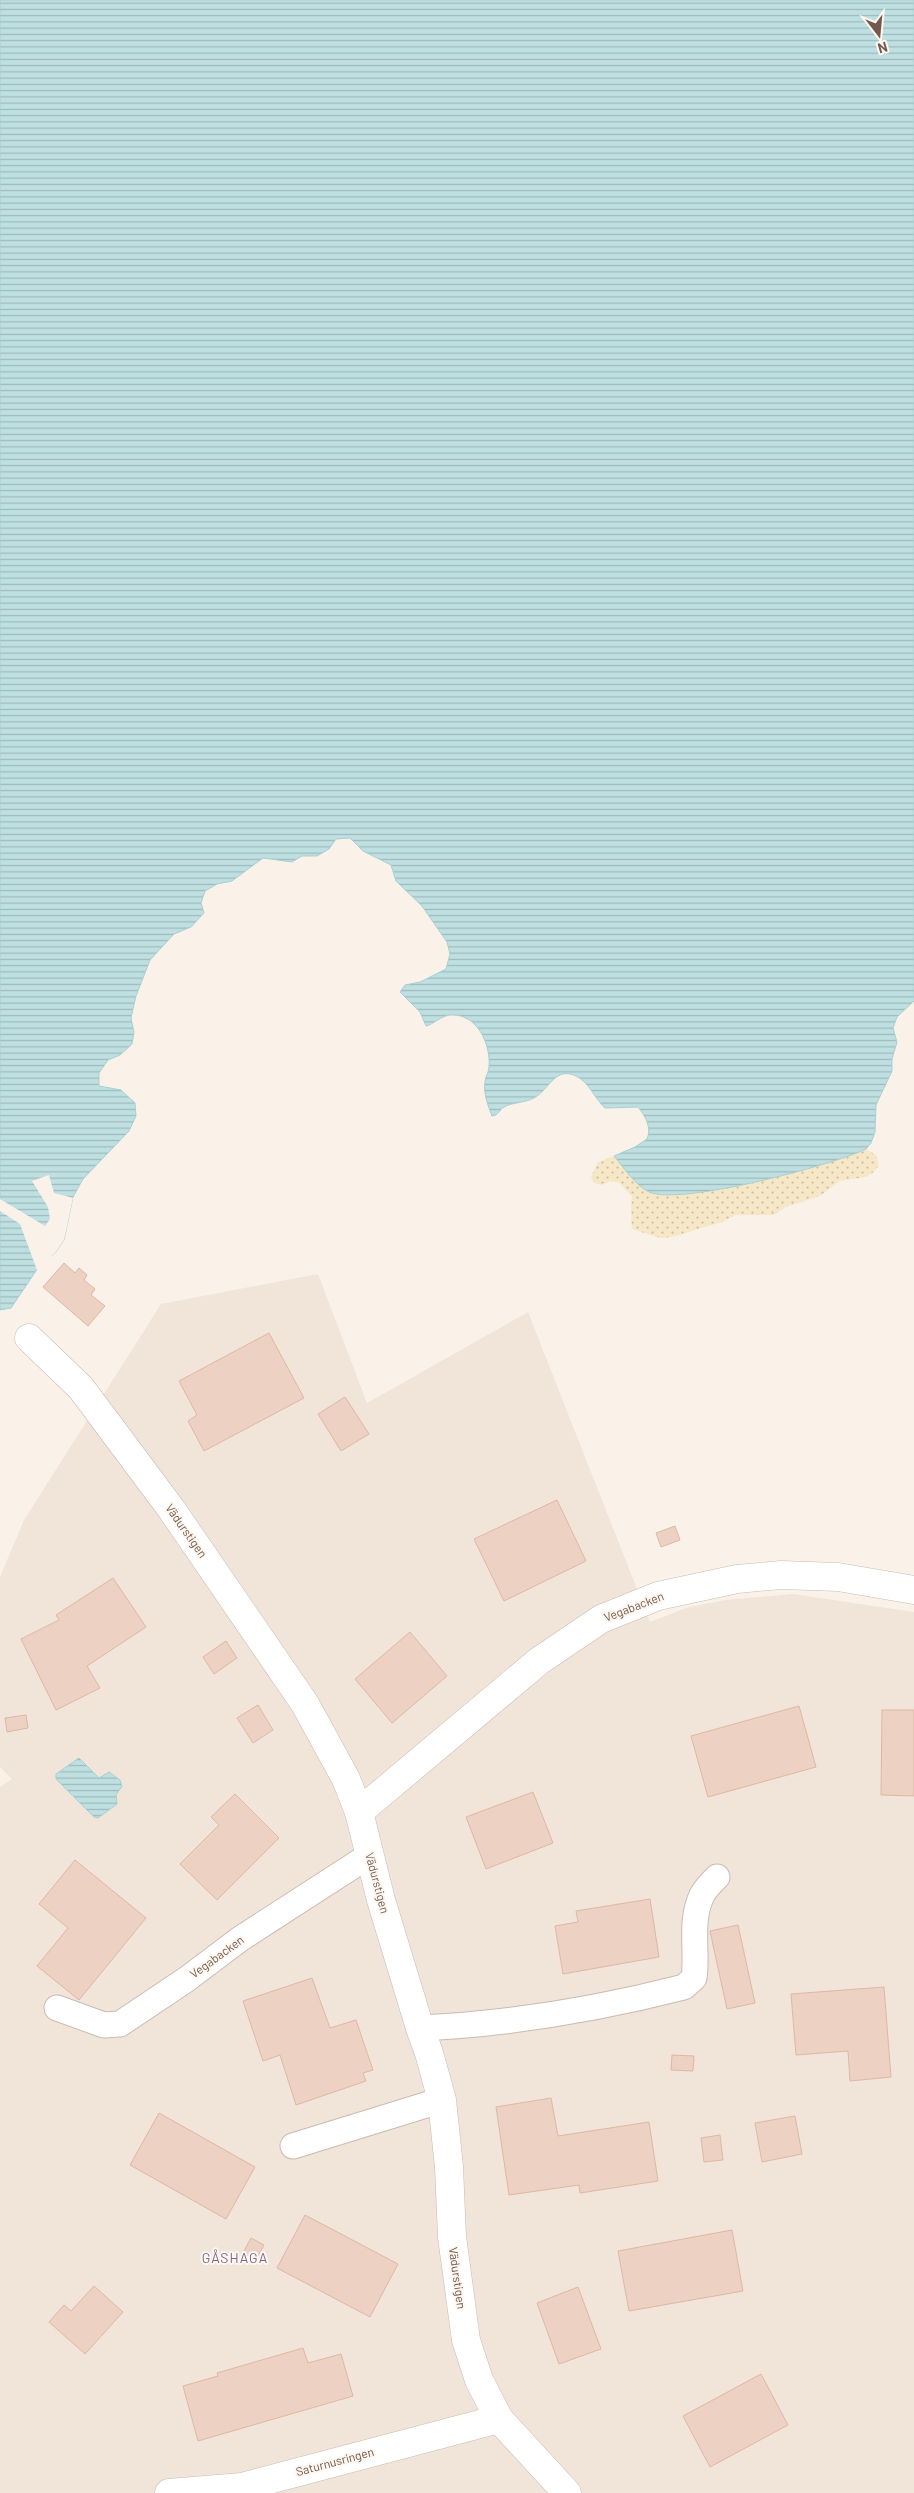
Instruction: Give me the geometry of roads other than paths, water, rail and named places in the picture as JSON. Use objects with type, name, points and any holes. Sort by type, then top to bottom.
[{"type":"street","name":"Vädurstigen","points":[[29,1338],[81,1388],[239,1606],[305,1704],[346,1779],[359,1812],[442,2100],[449,2167],[452,2237],[466,2340],[479,2380],[499,2419],[567,2493]]},
{"type":"street","name":"Vegabacken","points":[[359,1812],[539,1661],[601,1619],[650,1599],[737,1579],[781,1575],[838,1577],[914,1590]]},
{"type":"street","name":"Saturnusringen","points":[[169,2493],[242,2487],[499,2419]]},
{"type":"lane","name":"Vegabacken","points":[[57,2008],[104,2024],[120,2024],[187,1979],[240,1939],[370,1855]]},
{"type":"lane","points":[[420,2028],[481,2024],[578,2009],[684,1987],[694,1978],[696,1964],[693,1933],[702,1895],[717,1877]]},
{"type":"lane","points":[[293,2146],[442,2100]]},
{"type":"water","points":[[0,0],[914,0],[914,1001],[897,1017],[893,1028],[897,1042],[892,1059],[892,1071],[876,1105],[875,1132],[871,1143],[866,1149],[823,1164],[757,1182],[723,1189],[666,1195],[649,1192],[644,1189],[630,1176],[614,1156],[635,1147],[647,1139],[648,1126],[638,1107],[605,1108],[585,1083],[576,1076],[563,1074],[557,1076],[534,1098],[508,1105],[492,1116],[485,1090],[485,1080],[489,1069],[488,1049],[485,1040],[475,1025],[468,1019],[450,1015],[426,1026],[420,1012],[400,992],[405,985],[420,982],[446,969],[450,954],[447,942],[422,906],[396,881],[391,865],[363,851],[350,838],[336,839],[329,849],[317,856],[302,856],[292,862],[263,858],[232,881],[217,884],[205,891],[201,903],[204,913],[191,927],[174,934],[150,960],[136,996],[131,1018],[134,1032],[132,1044],[120,1055],[108,1060],[99,1073],[99,1086],[121,1090],[135,1103],[136,1116],[129,1131],[83,1179],[73,1197],[64,1240],[55,1253],[40,1265],[11,1308],[0,1310]]},
{"type":"water","points":[[79,1758],[99,1778],[109,1772],[120,1780],[122,1786],[116,1795],[117,1804],[98,1818],[94,1817],[56,1779],[56,1774]]},
{"type":"district","name":"GÅSHAGA","points":[[235,2258]]}]
